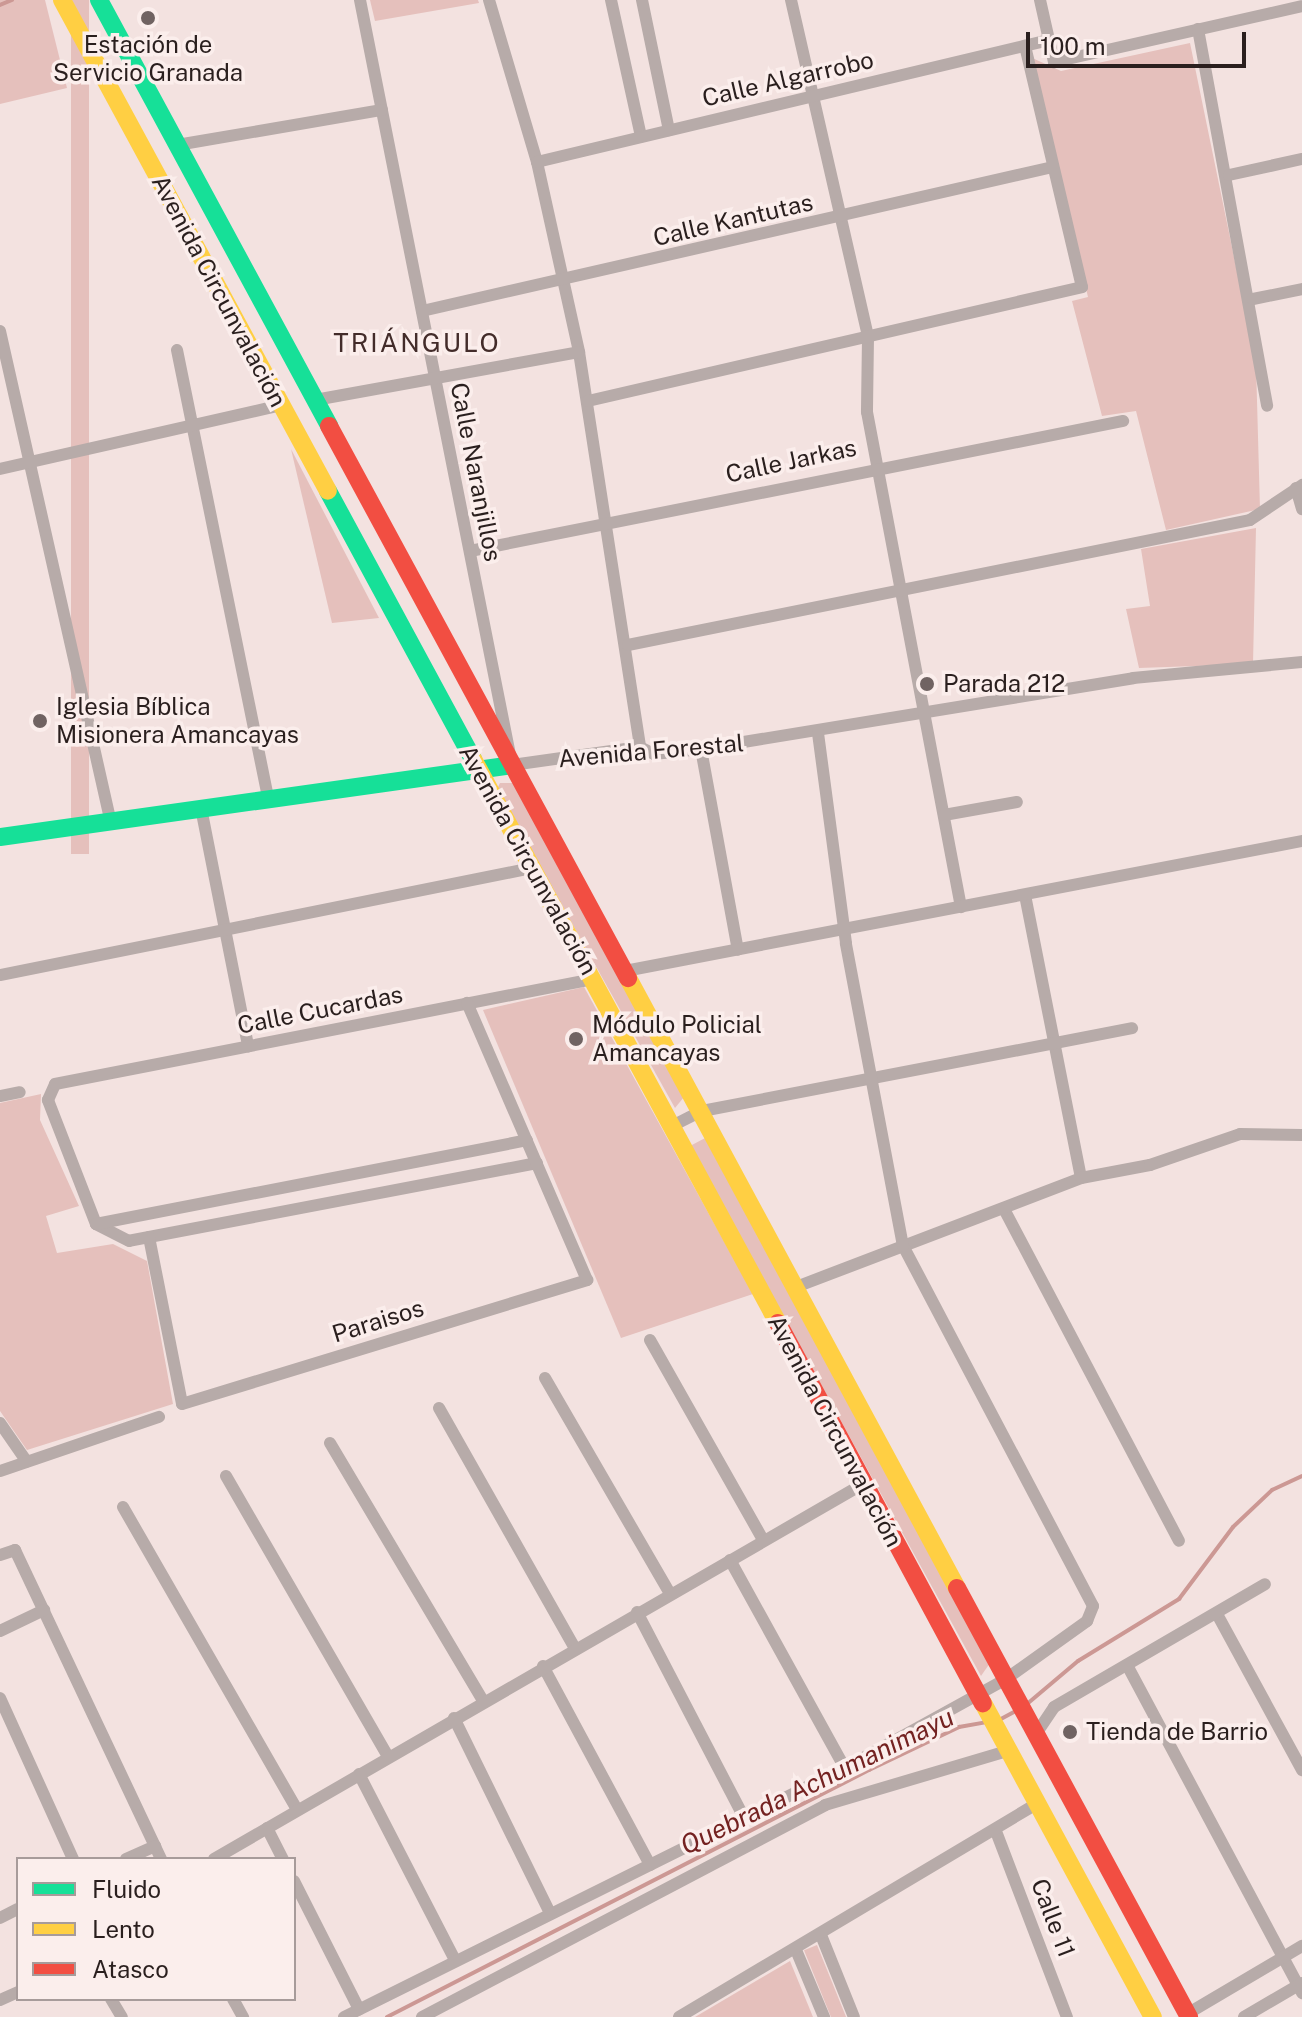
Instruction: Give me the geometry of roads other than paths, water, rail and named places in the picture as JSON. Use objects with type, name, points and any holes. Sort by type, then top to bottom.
[{"type":"main road","name":"Avenida Circunvalación","points":[[62,0],[593,979],[976,1695],[1153,2017]]},
{"type":"main road","name":"Avenida Circunvalación","points":[[104,2],[177,145],[702,1111],[1186,2016]]},
{"type":"main road","name":"Avenida Forestal","points":[[0,837],[512,765]]},
{"type":"street","name":"Calle Naranjillos","points":[[360,0],[512,765]]},
{"type":"street","points":[[489,0],[537,162],[579,352],[628,645],[640,747]]},
{"type":"street","points":[[611,0],[641,137]]},
{"type":"street","points":[[642,0],[669,130]]},
{"type":"street","points":[[791,0],[868,337],[867,412],[928,712],[961,907]]},
{"type":"street","points":[[1040,0],[1054,62],[1302,6]]},
{"type":"street","points":[[1198,29],[1253,299],[1267,406]]},
{"type":"street","name":"Calle Algarrobo","points":[[537,162],[1049,40]]},
{"type":"street","points":[[588,401],[1082,287],[1025,46]]},
{"type":"street","points":[[177,145],[382,110]]},
{"type":"street","points":[[1229,175],[1302,159]]},
{"type":"street","name":"Calle Kantutas","points":[[422,311],[564,283],[1053,167]]},
{"type":"street","points":[[1253,299],[1302,289]]},
{"type":"street","points":[[0,331],[111,823]]},
{"type":"street","points":[[177,350],[268,798]]},
{"type":"street","points":[[315,400],[579,352]]},
{"type":"street","points":[[0,469],[281,405]]},
{"type":"street","name":"Calle Jarkas","points":[[470,551],[877,466],[1123,421]]},
{"type":"street","points":[[628,645],[1250,520],[1299,486],[1302,509]]},
{"type":"street","name":"Avenida Forestal","points":[[512,765],[640,747],[654,754],[701,749],[818,733],[1133,678],[1302,662]]},
{"type":"street","points":[[344,2017],[743,1816],[845,1768],[1006,1679],[1087,1621],[1093,1606],[903,1246],[870,1082],[818,733]]},
{"type":"street","points":[[701,749],[738,950]]},
{"type":"street","points":[[944,815],[1017,802]]},
{"type":"street","points":[[201,808],[248,1046]]},
{"type":"street","points":[[625,971],[1302,841]]},
{"type":"street","points":[[0,975],[227,933],[532,868]]},
{"type":"street","points":[[1025,895],[1050,1044],[1081,1178]]},
{"type":"street","name":"Calle Cucardas","points":[[96,1224],[47,1112],[55,1084],[593,979]]},
{"type":"street","points":[[96,1224],[129,1241],[537,1163],[467,1003]]},
{"type":"street","points":[[672,1126],[702,1111],[870,1082],[1132,1028]]},
{"type":"street","points":[[0,1096],[20,1092]]},
{"type":"street","points":[[796,1287],[1081,1178],[1150,1165],[1240,1134],[1302,1135]]},
{"type":"street","points":[[96,1224],[527,1140]]},
{"type":"street","name":"Paraisos","points":[[149,1237],[182,1404],[587,1280],[537,1163]]},
{"type":"street","points":[[1004,1209],[1179,1541]]},
{"type":"street","points":[[650,1340],[763,1540]]},
{"type":"street","points":[[545,1378],[670,1594]]},
{"type":"street","points":[[439,1408],[574,1647]]},
{"type":"street","points":[[0,1471],[159,1417]]},
{"type":"street","points":[[0,1423],[27,1462]]},
{"type":"street","points":[[330,1443],[483,1701]]},
{"type":"street","points":[[226,1476],[388,1757]]},
{"type":"street","points":[[217,1857],[574,1647],[863,1484]]},
{"type":"street","points":[[123,1507],[297,1810]]},
{"type":"street","points":[[0,1555],[15,1550],[160,1857]]},
{"type":"street","points":[[730,1560],[845,1768]]},
{"type":"street","points":[[1034,1729],[1054,1707],[1265,1584]]},
{"type":"street","points":[[0,1631],[44,1610]]},
{"type":"street","points":[[637,1612],[743,1816]]},
{"type":"street","points":[[1217,1614],[1302,1770]]},
{"type":"street","points":[[1127,1665],[1301,1987],[1244,2017]]},
{"type":"street","points":[[543,1666],[650,1865]]},
{"type":"street","points":[[0,1698],[72,1857]]},
{"type":"street","points":[[454,1718],[550,1913]]},
{"type":"street","points":[[422,2017],[825,1805],[1004,1746]]},
{"type":"street","points":[[359,1774],[455,1960]]},
{"type":"street","points":[[679,2017],[997,1834],[1036,1804]]},
{"type":"street","points":[[267,1828],[282,1857]]},
{"type":"street","name":"Calle 11","points":[[997,1834],[1067,2017]]},
{"type":"street","points":[[130,1857],[155,1846]]},
{"type":"street","points":[[296,1885],[359,2009]]},
{"type":"street","points":[[821,1935],[854,2017]]},
{"type":"street","points":[[1186,2016],[1302,1946]]},
{"type":"street","points":[[796,1950],[824,2017]]},
{"type":"waterway","points":[[0,5],[12,0]]},
{"type":"waterway","name":"Quebrada Achumanimayu","points":[[1027,1704],[1078,1661],[1179,1599],[1233,1527],[1272,1490],[1302,1476]]},
{"type":"waterway","name":"Quebrada Achumanimayu","points":[[999,1720],[1016,1711]]},
{"type":"waterway","name":"Quebrada Achumanimayu","points":[[387,2017],[869,1770],[959,1727],[987,1722]]},
{"type":"place","name":"Estación de Servicio Granada","points":[[148,18]]},
{"type":"place","name":"Parada 212","points":[[927,684]]},
{"type":"place","name":"Iglesia Bíblica Misionera Amancayas","points":[[40,721]]},
{"type":"place","name":"Módulo Policial Amancayas","points":[[576,1039]]},
{"type":"place","name":"Tienda de Barrio","points":[[1070,1732]]},
{"type":"district","name":"TRIÁNGULO","points":[[417,343]]}]
